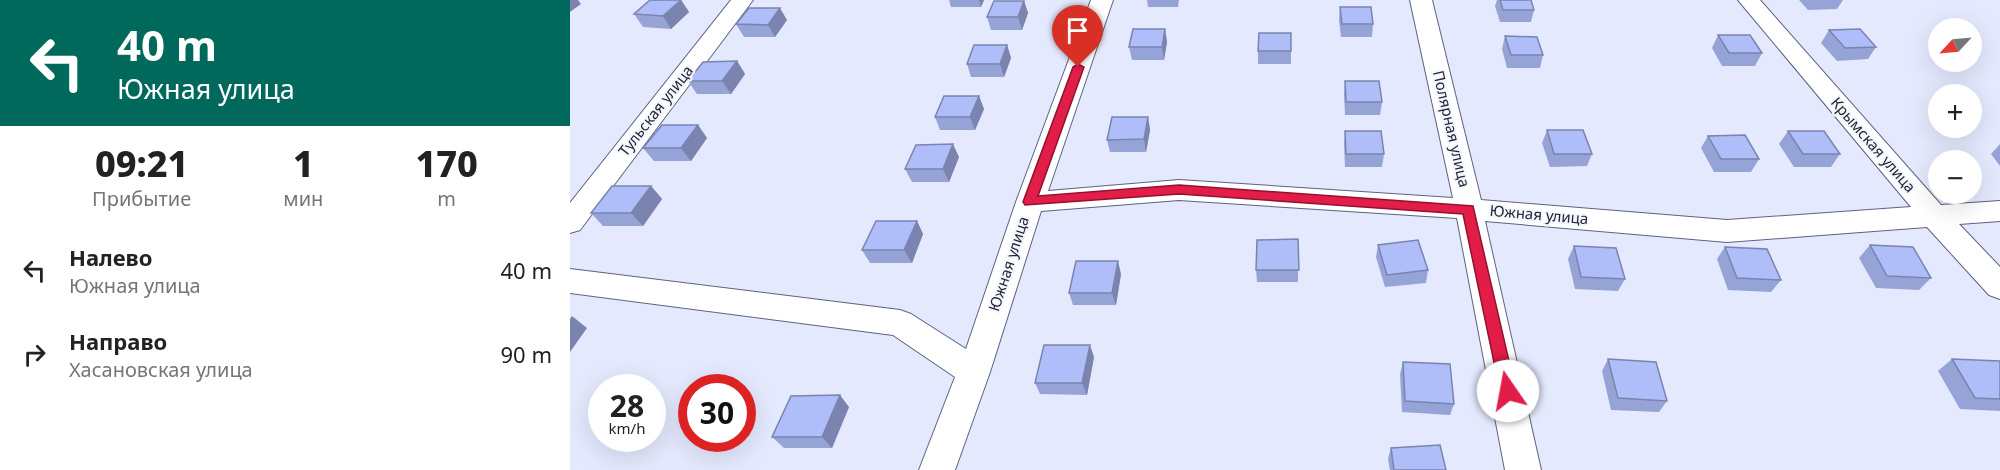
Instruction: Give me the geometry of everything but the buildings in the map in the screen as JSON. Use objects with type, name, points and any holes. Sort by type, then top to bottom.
[{"type":"street","points":[[1030,202],[1102,0]]},
{"type":"street","name":"Полярная улица","points":[[1421,0],[1469,209],[1523,470]]},
{"type":"street","name":"Крымская улица","points":[[1749,0],[1934,216],[2000,287]]},
{"type":"street","name":"Тульская улица","points":[[570,223],[732,1]]},
{"type":"street","name":"Южная улица","points":[[937,470],[974,372],[1030,202],[1179,190],[1469,209],[1726,231],[2000,211]]},
{"type":"street","points":[[570,281],[900,323],[974,372]]},
{"type":"route","points":[[1078,67],[1030,202],[1179,190],[1469,209],[1508,391]]}]
